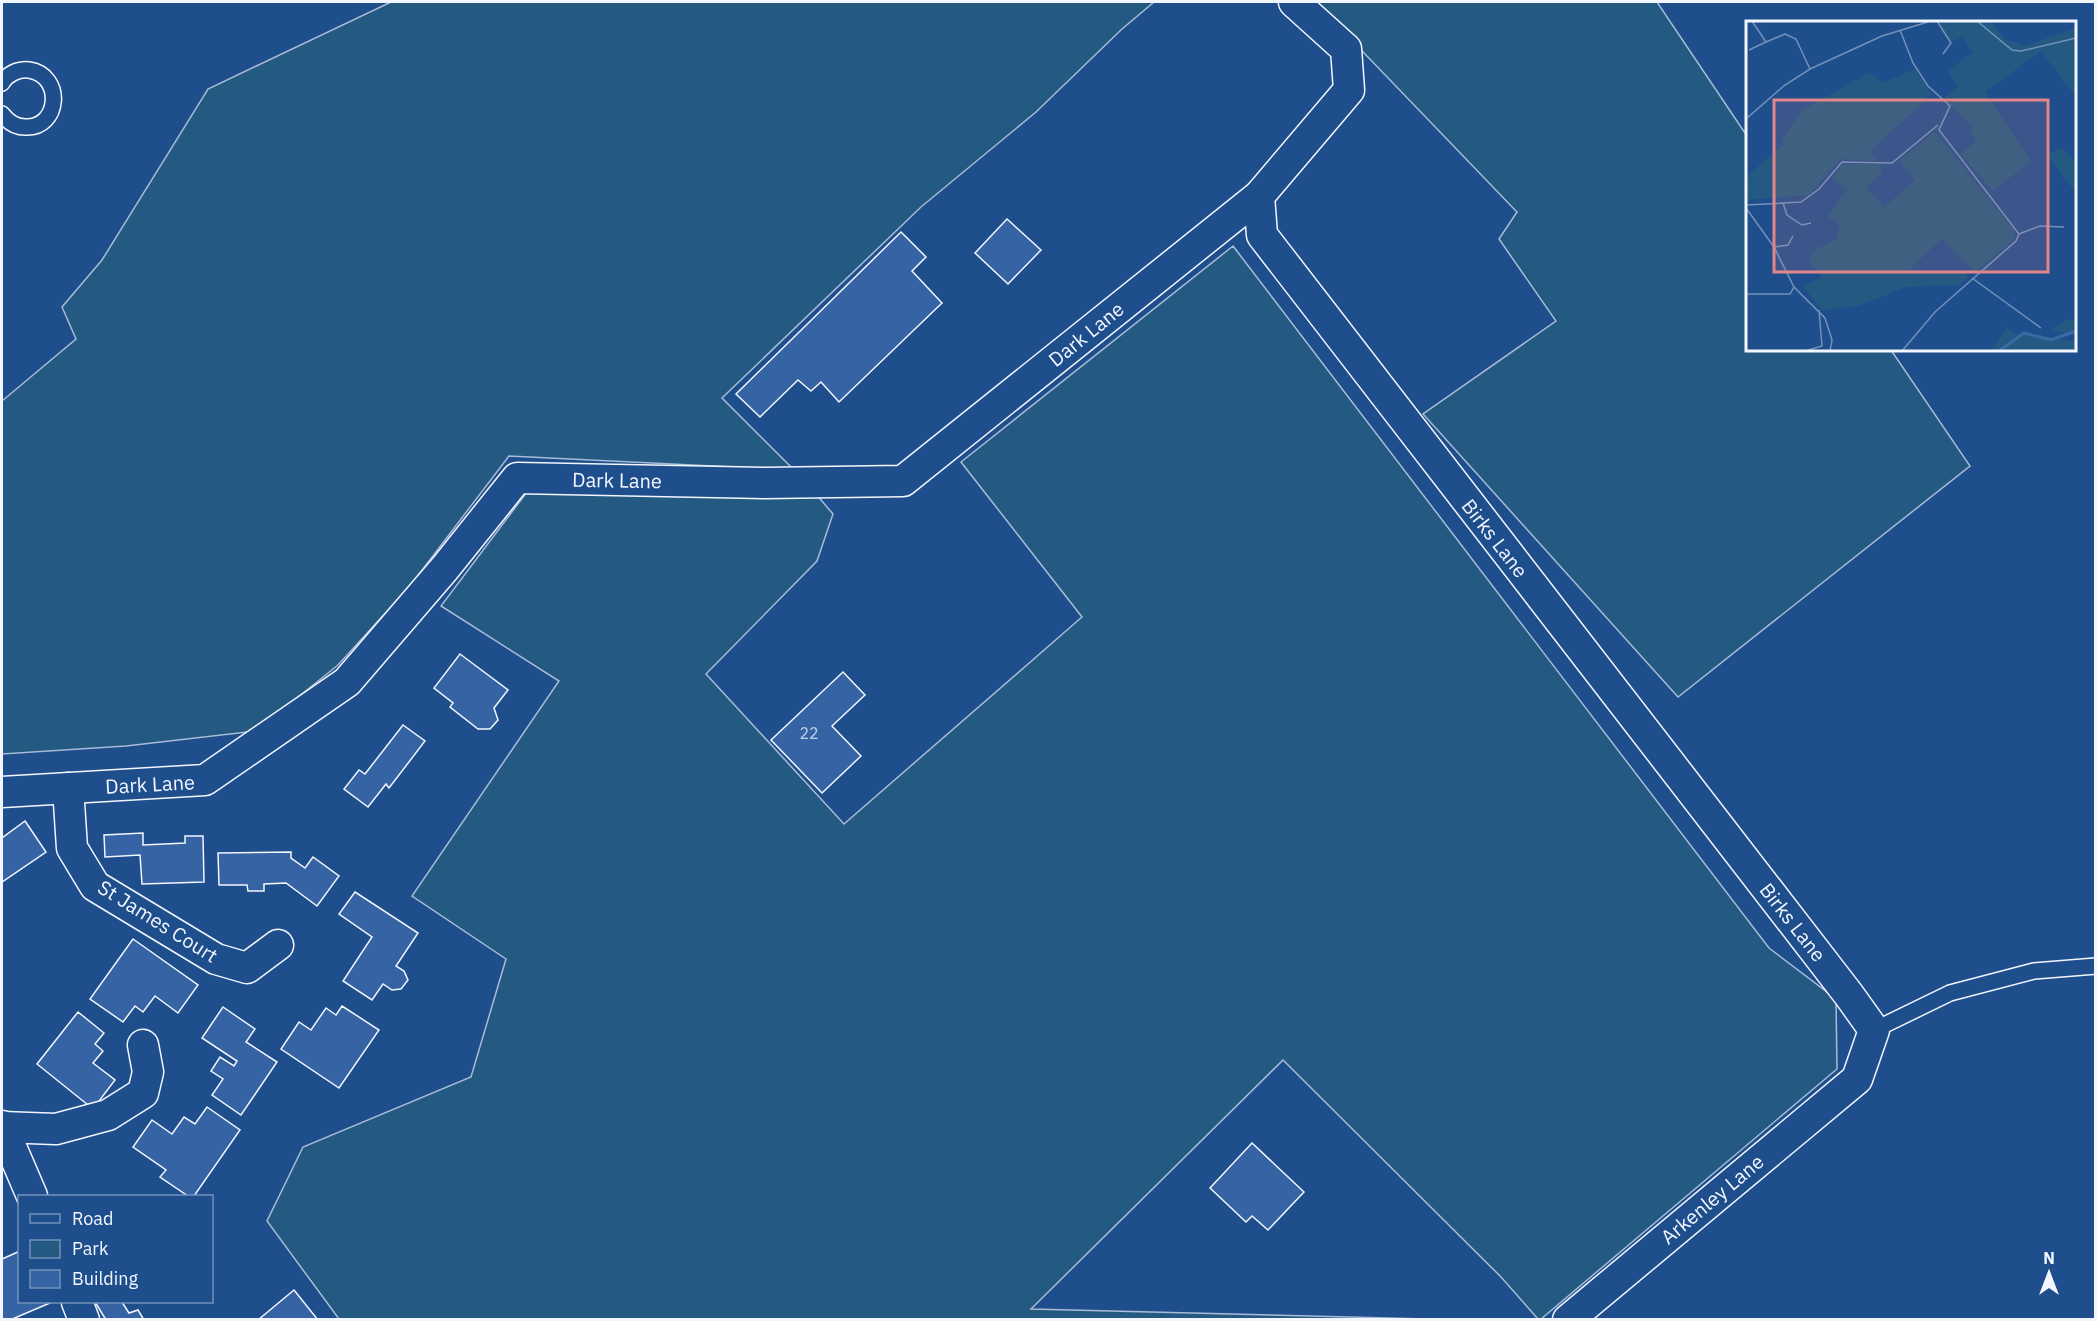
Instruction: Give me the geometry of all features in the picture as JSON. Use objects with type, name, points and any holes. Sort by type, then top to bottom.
[{"type":"street","points":[[1259,196],[1349,90],[1346,49],[1294,2]]},
{"type":"street","name":"Dark Lane","points":[[2,792],[204,780],[347,682],[445,568],[517,477],[765,483],[903,482],[1259,196]]},
{"type":"street","name":"Birks Lane","points":[[1259,196],[1262,235],[1874,1030]]},
{"type":"street","name":"St James Court","points":[[68,788],[72,849],[95,886],[216,959],[247,968],[278,945]]},
{"type":"street","name":"Arkenley Lane","points":[[1568,1320],[1857,1079],[1874,1030]]},
{"type":"street","points":[[31,1195],[2,1127],[56,1129],[108,1115],[143,1093],[148,1072],[143,1045]]},
{"type":"street","points":[[77,1303],[84,1320]]},
{"type":"lane","points":[[2,60],[6,78],[20,70],[38,72],[46,77],[54,94],[54,103],[47,119],[39,124],[30,127],[10,123],[2,114]]},
{"type":"lane","points":[[1874,1030],[1950,993],[2034,971],[2096,966]]},
{"type":"green space","points":[[391,2],[1154,2],[1122,29],[1036,112],[921,207],[722,398],[794,470],[509,456],[410,586],[338,665],[256,731],[126,746],[2,754],[2,401],[76,339],[62,307],[102,260],[208,89]]},
{"type":"green space","points":[[1315,2],[1657,2],[1746,135],[1746,351],[1892,351],[1970,466],[1678,697],[1423,414],[1556,321],[1499,239],[1517,212]]},
{"type":"green space","points":[[1233,246],[1769,948],[1836,999],[1837,1069],[1541,1319],[1538,1319],[1501,1277],[1283,1060],[1031,1309],[1428,1319],[339,1319],[267,1221],[303,1147],[471,1077],[506,959],[412,896],[559,681],[441,606],[527,492],[815,493],[833,514],[817,561],[706,674],[844,824],[1082,617],[961,462]]},
{"type":"building","points":[[1007,219],[1041,250],[1008,284],[975,253]]},
{"type":"building","points":[[901,232],[926,257],[912,271],[942,303],[839,402],[821,382],[811,391],[798,380],[760,417],[736,394]]},
{"type":"building","points":[[460,654],[508,690],[494,708],[498,720],[490,729],[478,729],[450,707],[453,703],[434,688]]},
{"type":"building","points":[[843,672],[865,695],[832,726],[861,756],[822,793],[771,740]]},
{"type":"building","points":[[403,725],[425,741],[389,788],[386,784],[368,807],[344,789],[359,770],[365,774]]},
{"type":"building","points":[[25,821],[46,852],[2,882],[2,838]]},
{"type":"building","points":[[143,833],[143,845],[185,843],[185,836],[203,836],[204,882],[142,884],[140,855],[105,857],[104,835]]},
{"type":"building","points":[[291,852],[291,858],[305,868],[313,857],[339,876],[317,906],[286,883],[264,884],[264,891],[248,891],[247,885],[219,885],[218,853]]},
{"type":"building","points":[[355,892],[418,933],[396,966],[404,971],[408,980],[401,989],[392,990],[383,984],[372,1000],[343,981],[372,937],[339,914]]},
{"type":"building","points":[[133,939],[198,985],[178,1013],[155,996],[143,1012],[135,1006],[123,1022],[90,999]]},
{"type":"building","points":[[342,1006],[379,1030],[339,1088],[281,1049],[299,1022],[311,1030],[326,1008],[336,1015]]},
{"type":"building","points":[[223,1007],[255,1029],[246,1042],[277,1062],[241,1115],[212,1095],[223,1079],[211,1071],[220,1057],[234,1066],[237,1061],[202,1038]]},
{"type":"building","points":[[78,1012],[104,1033],[95,1044],[103,1051],[93,1063],[115,1080],[93,1109],[37,1064]]},
{"type":"building","points":[[207,1107],[240,1130],[195,1195],[187,1195],[160,1177],[166,1170],[133,1147],[152,1120],[172,1134],[184,1117],[195,1124]]},
{"type":"building","points":[[1252,1143],[1304,1192],[1268,1230],[1252,1216],[1246,1222],[1210,1188]]},
{"type":"building","points":[[18,1252],[18,1303],[50,1303],[10,1320],[2,1320],[2,1259]]},
{"type":"building","points":[[294,1290],[318,1320],[258,1320]]},
{"type":"building","points":[[96,1303],[123,1303],[129,1313],[138,1310],[144,1320],[106,1320]]}]
